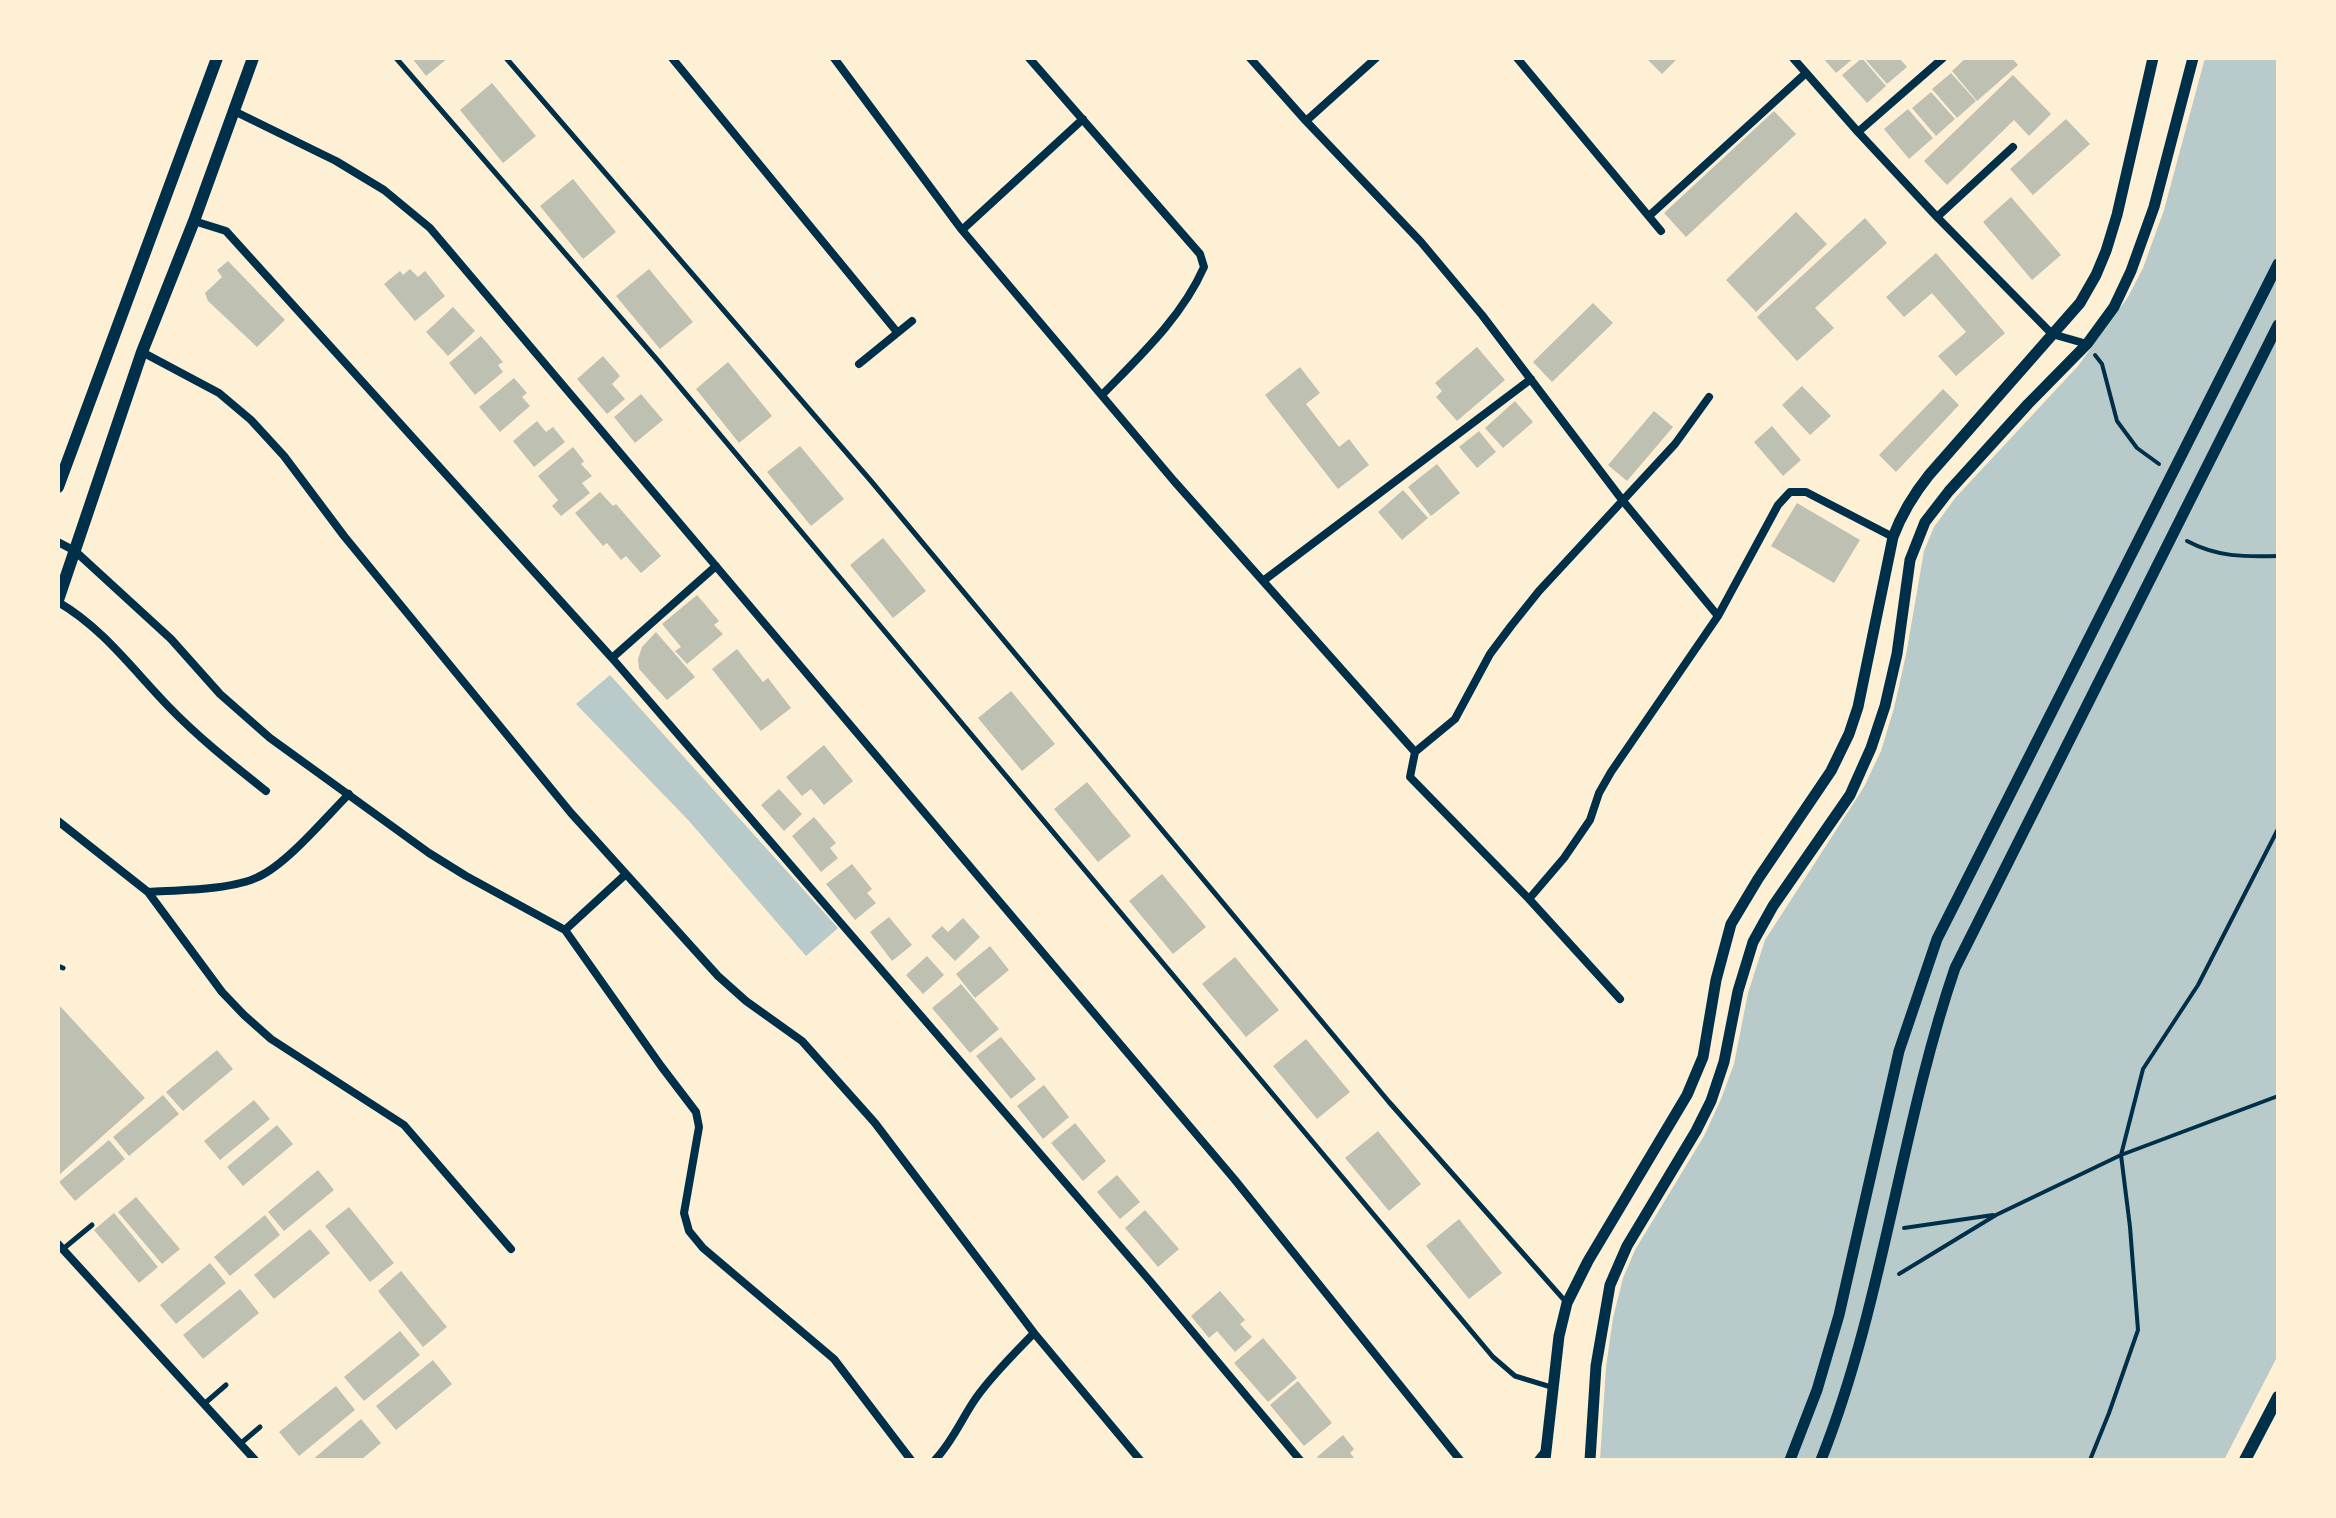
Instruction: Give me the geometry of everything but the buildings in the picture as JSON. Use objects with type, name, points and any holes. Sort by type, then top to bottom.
[{"type":"main road","points":[[58,487],[217,58]]},
{"type":"main road","points":[[58,601],[142,352],[253,58]]},
{"type":"main road","points":[[2245,1460],[2278,1397]]},
{"type":"street","points":[[672,58],[897,332]]},
{"type":"street","points":[[834,58],[962,230],[1174,481],[1415,752]]},
{"type":"street","points":[[1029,58],[1200,254],[1204,267],[1196,286],[1152,344],[1102,395]]},
{"type":"street","points":[[1250,58],[1421,242],[1531,379],[1623,501],[1718,616]]},
{"type":"street","points":[[1306,121],[1376,58]]},
{"type":"street","points":[[1517,58],[1661,231]]},
{"type":"street","points":[[1793,58],[1937,217],[2052,334],[2087,344]]},
{"type":"street","points":[[1858,132],[1943,58]]},
{"type":"street","points":[[1545,1460],[1559,1336],[1567,1303],[1588,1261],[1687,1095],[1703,1057],[1716,980],[1731,924],[1831,771],[1849,734],[1858,707],[1893,537],[1910,499],[1929,475],[2080,303],[2106,251],[2117,215],[2153,58]]},
{"type":"street","points":[[1590,1460],[1596,1366],[1610,1285],[1627,1246],[1711,1101],[1724,1062],[1738,991],[1753,942],[1773,906],[1850,795],[1871,748],[1897,654],[1910,560],[1925,522],[2028,404],[2087,344],[2114,307],[2131,271],[2154,207],[2193,58]]},
{"type":"street","points":[[1649,216],[1806,73]]},
{"type":"street","points":[[234,111],[336,161],[384,190],[430,228],[1235,1180],[1460,1460]]},
{"type":"street","points":[[962,230],[1083,119]]},
{"type":"street","points":[[1937,217],[2013,147]]},
{"type":"street","points":[[194,221],[226,231],[612,658],[1120,1245],[1300,1460]]},
{"type":"street","points":[[1790,1460],[1817,1390],[1839,1315],[1899,1051],[1937,939],[2278,264]]},
{"type":"street","points":[[859,364],[912,321]]},
{"type":"street","points":[[1821,1460],[1840,1413],[1868,1320],[1919,1089],[1955,968],[2278,325]]},
{"type":"street","points":[[142,352],[219,393],[251,420],[284,456],[344,536],[571,813],[718,976],[746,1001],[802,1041],[875,1123],[1034,1333],[1140,1460]]},
{"type":"street","points":[[1263,581],[1531,379]]},
{"type":"street","points":[[1620,999],[1529,899],[1410,777],[1415,752],[1455,719],[1490,654],[1511,626],[1539,591],[1675,444],[1709,397]]},
{"type":"street","points":[[1529,899],[1564,858],[1590,820],[1599,793],[1611,772],[1718,616],[1778,505],[1790,492],[1806,492],[1893,537]]},
{"type":"street","points":[[58,542],[75,551],[171,639],[220,694],[270,738],[453,869],[565,930],[696,1112],[699,1127],[684,1213],[689,1231],[703,1248],[834,1359],[911,1460]]},
{"type":"street","points":[[612,658],[716,566]]},
{"type":"street","points":[[58,601],[112,645],[202,740],[266,791]]},
{"type":"street","points":[[148,892],[210,888],[256,879],[279,864],[349,794]]},
{"type":"street","points":[[58,821],[148,892],[222,992],[244,1015],[282,1046],[404,1125],[511,1249]]},
{"type":"street","points":[[565,930],[626,874]]},
{"type":"street","points":[[61,1247],[255,1460]]},
{"type":"street","points":[[935,1460],[954,1437],[985,1386],[1034,1333]]},
{"type":"lane","points":[[396,58],[679,385],[1493,1357],[1515,1376],[1552,1388]]},
{"type":"lane","points":[[506,58],[871,481],[1389,1102],[1567,1303]]},
{"type":"lane","points":[[61,1247],[92,1225]]},
{"type":"lane","points":[[204,1404],[226,1385]]},
{"type":"lane","points":[[240,1444],[260,1427]]},
{"type":"lane","points":[[1536,1460],[1546,1446]]},
{"type":"path","points":[[2087,344],[2102,364],[2117,421],[2137,448],[2171,473]]},
{"type":"path","points":[[2187,541],[2206,551],[2241,557],[2278,556]]},
{"type":"path","points":[[2090,1460],[2138,1330],[2121,1155],[2143,1069],[2198,985],[2278,829]]},
{"type":"path","points":[[1899,1274],[1996,1215],[2121,1155],[2278,1096]]},
{"type":"path","points":[[1904,1228],[1996,1215]]},
{"type":"shaded area","points":[[2205,58],[2278,58],[2278,1355],[2224,1460],[1600,1460],[1606,1367],[1623,1278],[1635,1250],[1704,1136],[1721,1099],[1734,1064],[1748,993],[1765,940],[1864,787],[1881,751],[1906,655],[1924,551],[1934,527],[1956,497],[2078,366],[2128,297],[2143,268],[2164,210]]},
{"type":"shaded area","points":[[610,675],[838,928],[806,956],[689,821],[576,704]]}]
